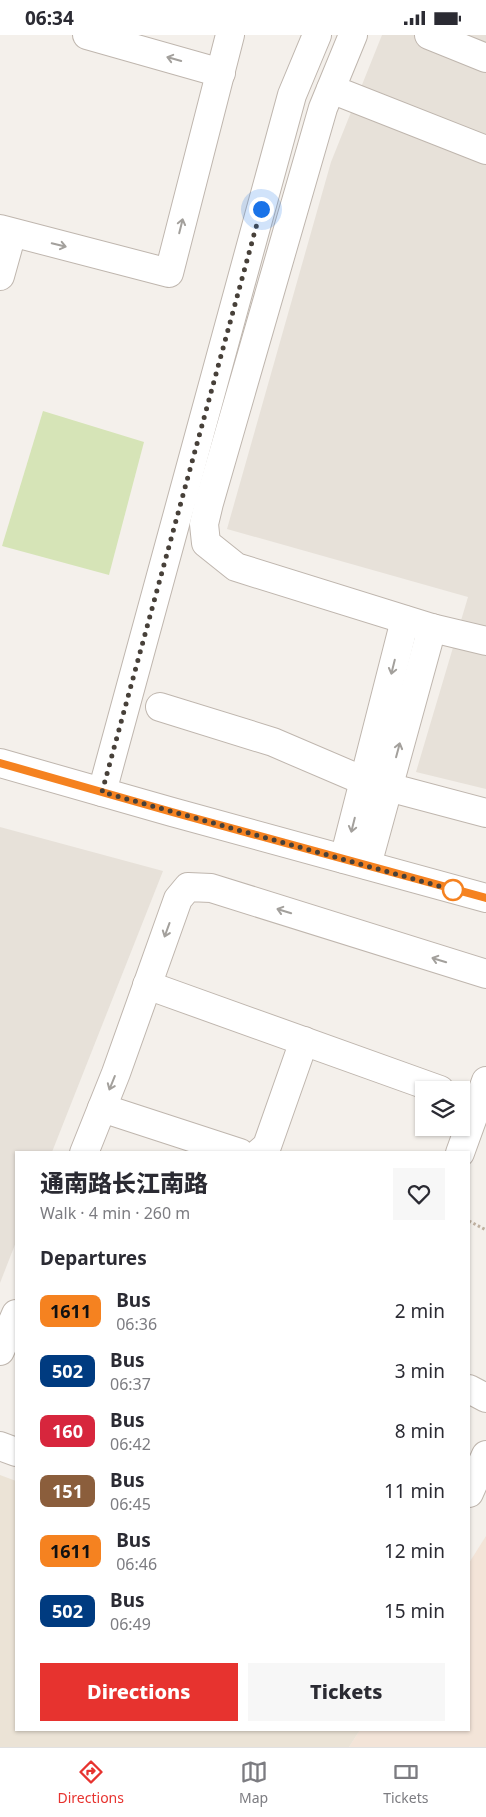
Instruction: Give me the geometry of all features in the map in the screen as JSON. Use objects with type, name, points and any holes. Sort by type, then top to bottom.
[{"type":"street","points":[[87,35],[221,73]]},
{"type":"street","points":[[0,276],[6,231],[169,273],[230,35]]},
{"type":"street","points":[[102,792],[292,95],[317,35]]},
{"type":"street","points":[[353,35],[323,108],[209,503],[204,524],[206,543],[236,567],[432,628],[486,641]]},
{"type":"street","points":[[429,35],[486,58]]},
{"type":"street","points":[[331,89],[486,150]]},
{"type":"street","points":[[376,784],[405,620]]},
{"type":"street","points":[[355,862],[376,784],[432,628]]},
{"type":"street","points":[[160,707],[273,742],[376,784],[486,813]]},
{"type":"street","points":[[0,763],[486,898]]},
{"type":"street","points":[[85,1151],[178,899],[188,887],[212,888],[486,974]]},
{"type":"street","points":[[147,985],[415,1081]]},
{"type":"street","points":[[261,1151],[267,1145],[304,1041]]},
{"type":"street","points":[[461,1151],[478,1098]]},
{"type":"street","points":[[102,1108],[234,1151]]},
{"type":"street","points":[[7,1346],[15,1318]]},
{"type":"street","points":[[470,1390],[486,1398]]},
{"type":"street","points":[[0,1446],[15,1452]]},
{"type":"street","points":[[470,1491],[486,1455]]},
{"type":"path","points":[[470,1222],[486,1230]]},
{"type":"shaded area","points":[[382,35],[486,35],[486,789],[416,772],[468,597],[227,529],[331,162]]},
{"type":"shaded area","points":[[0,827],[163,871],[52,1151],[15,1151],[15,1245],[0,1283]]},
{"type":"shaded area","points":[[0,1475],[15,1481],[15,1731],[359,1731],[349,1747],[0,1747]]},
{"type":"shaded area","points":[[486,1536],[486,1747],[349,1747],[359,1731],[470,1731],[470,1561]]},
{"type":"green space","points":[[43,411],[144,442],[109,575],[2,546]]},
{"type":"bus line","name":"1611","points":[[0,763],[486,898]]},
{"type":"route","points":[[261,209],[102,792],[453,890]]}]
